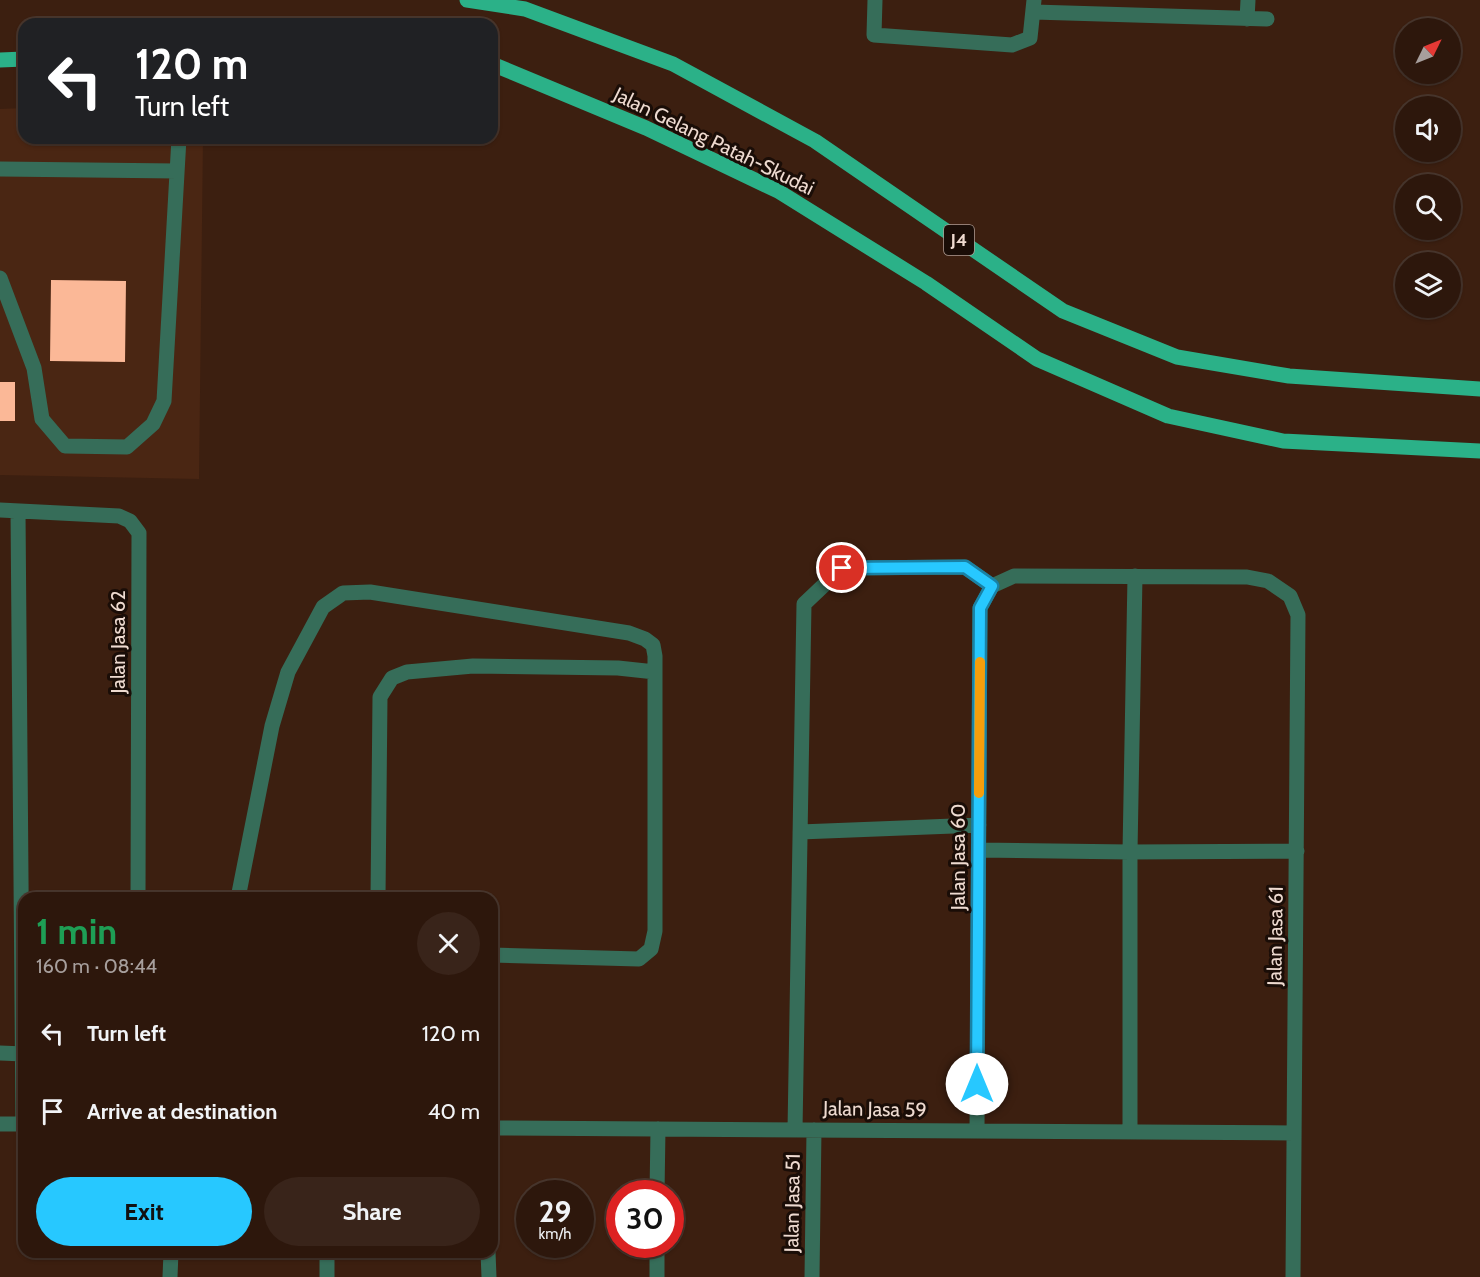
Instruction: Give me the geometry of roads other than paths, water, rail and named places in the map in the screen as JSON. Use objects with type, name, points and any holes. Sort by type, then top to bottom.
[{"type":"main road","name":"Jalan Gelang Patah-Skudai","points":[[467,0],[525,9],[673,64],[815,141],[1063,311],[1177,357],[1289,376],[1480,389]]},
{"type":"main road","points":[[0,60],[18,59]]},
{"type":"main road","name":"Jalan Gelang Patah-Skudai","points":[[498,66],[646,128],[777,191],[926,283],[1037,359],[1168,416],[1283,441],[1480,451]]},
{"type":"street","points":[[875,0],[874,35],[1012,45],[1030,38],[1034,6],[1267,19]]},
{"type":"street","points":[[1247,19],[1248,0]]},
{"type":"street","points":[[0,278],[34,368],[42,419],[65,446],[127,447],[153,424],[164,401],[179,144]]},
{"type":"street","points":[[0,169],[177,171]]},
{"type":"street","name":"Jalan Jasa 62","points":[[0,510],[119,516],[130,520],[139,533],[138,892]]},
{"type":"street","points":[[18,511],[22,892]]},
{"type":"street","points":[[795,1130],[804,604],[842,568],[965,567],[992,586],[1014,576],[1135,576],[1130,852],[1130,1132]]},
{"type":"street","name":"Jalan Jasa 61","points":[[1135,576],[1247,577],[1268,581],[1290,596],[1298,615],[1293,1277]]},
{"type":"street","name":"Jalan Jasa 60","points":[[977,1131],[980,608],[992,586]]},
{"type":"street","points":[[239,892],[272,726],[288,672],[323,607],[343,593],[370,592],[629,633],[645,639],[653,645],[655,672],[655,931],[651,949],[639,959],[498,955]]},
{"type":"street","points":[[378,892],[380,697],[392,678],[407,672],[473,666],[618,668],[655,672]]},
{"type":"street","points":[[800,832],[979,825]]},
{"type":"street","points":[[979,850],[1297,851]]},
{"type":"street","points":[[0,1053],[18,1054]]},
{"type":"street","points":[[0,1124],[18,1124]]},
{"type":"street","name":"Jalan Jasa 59","points":[[498,1128],[1294,1133]]},
{"type":"street","points":[[657,1180],[658,1129]]},
{"type":"street","name":"Jalan Jasa 51","points":[[812,1277],[814,1130]]},
{"type":"street","points":[[170,1277],[171,1258]]},
{"type":"street","points":[[327,1258],[327,1277]]},
{"type":"street","points":[[488,1258],[489,1277]]},
{"type":"street","points":[[657,1258],[657,1277]]}]
